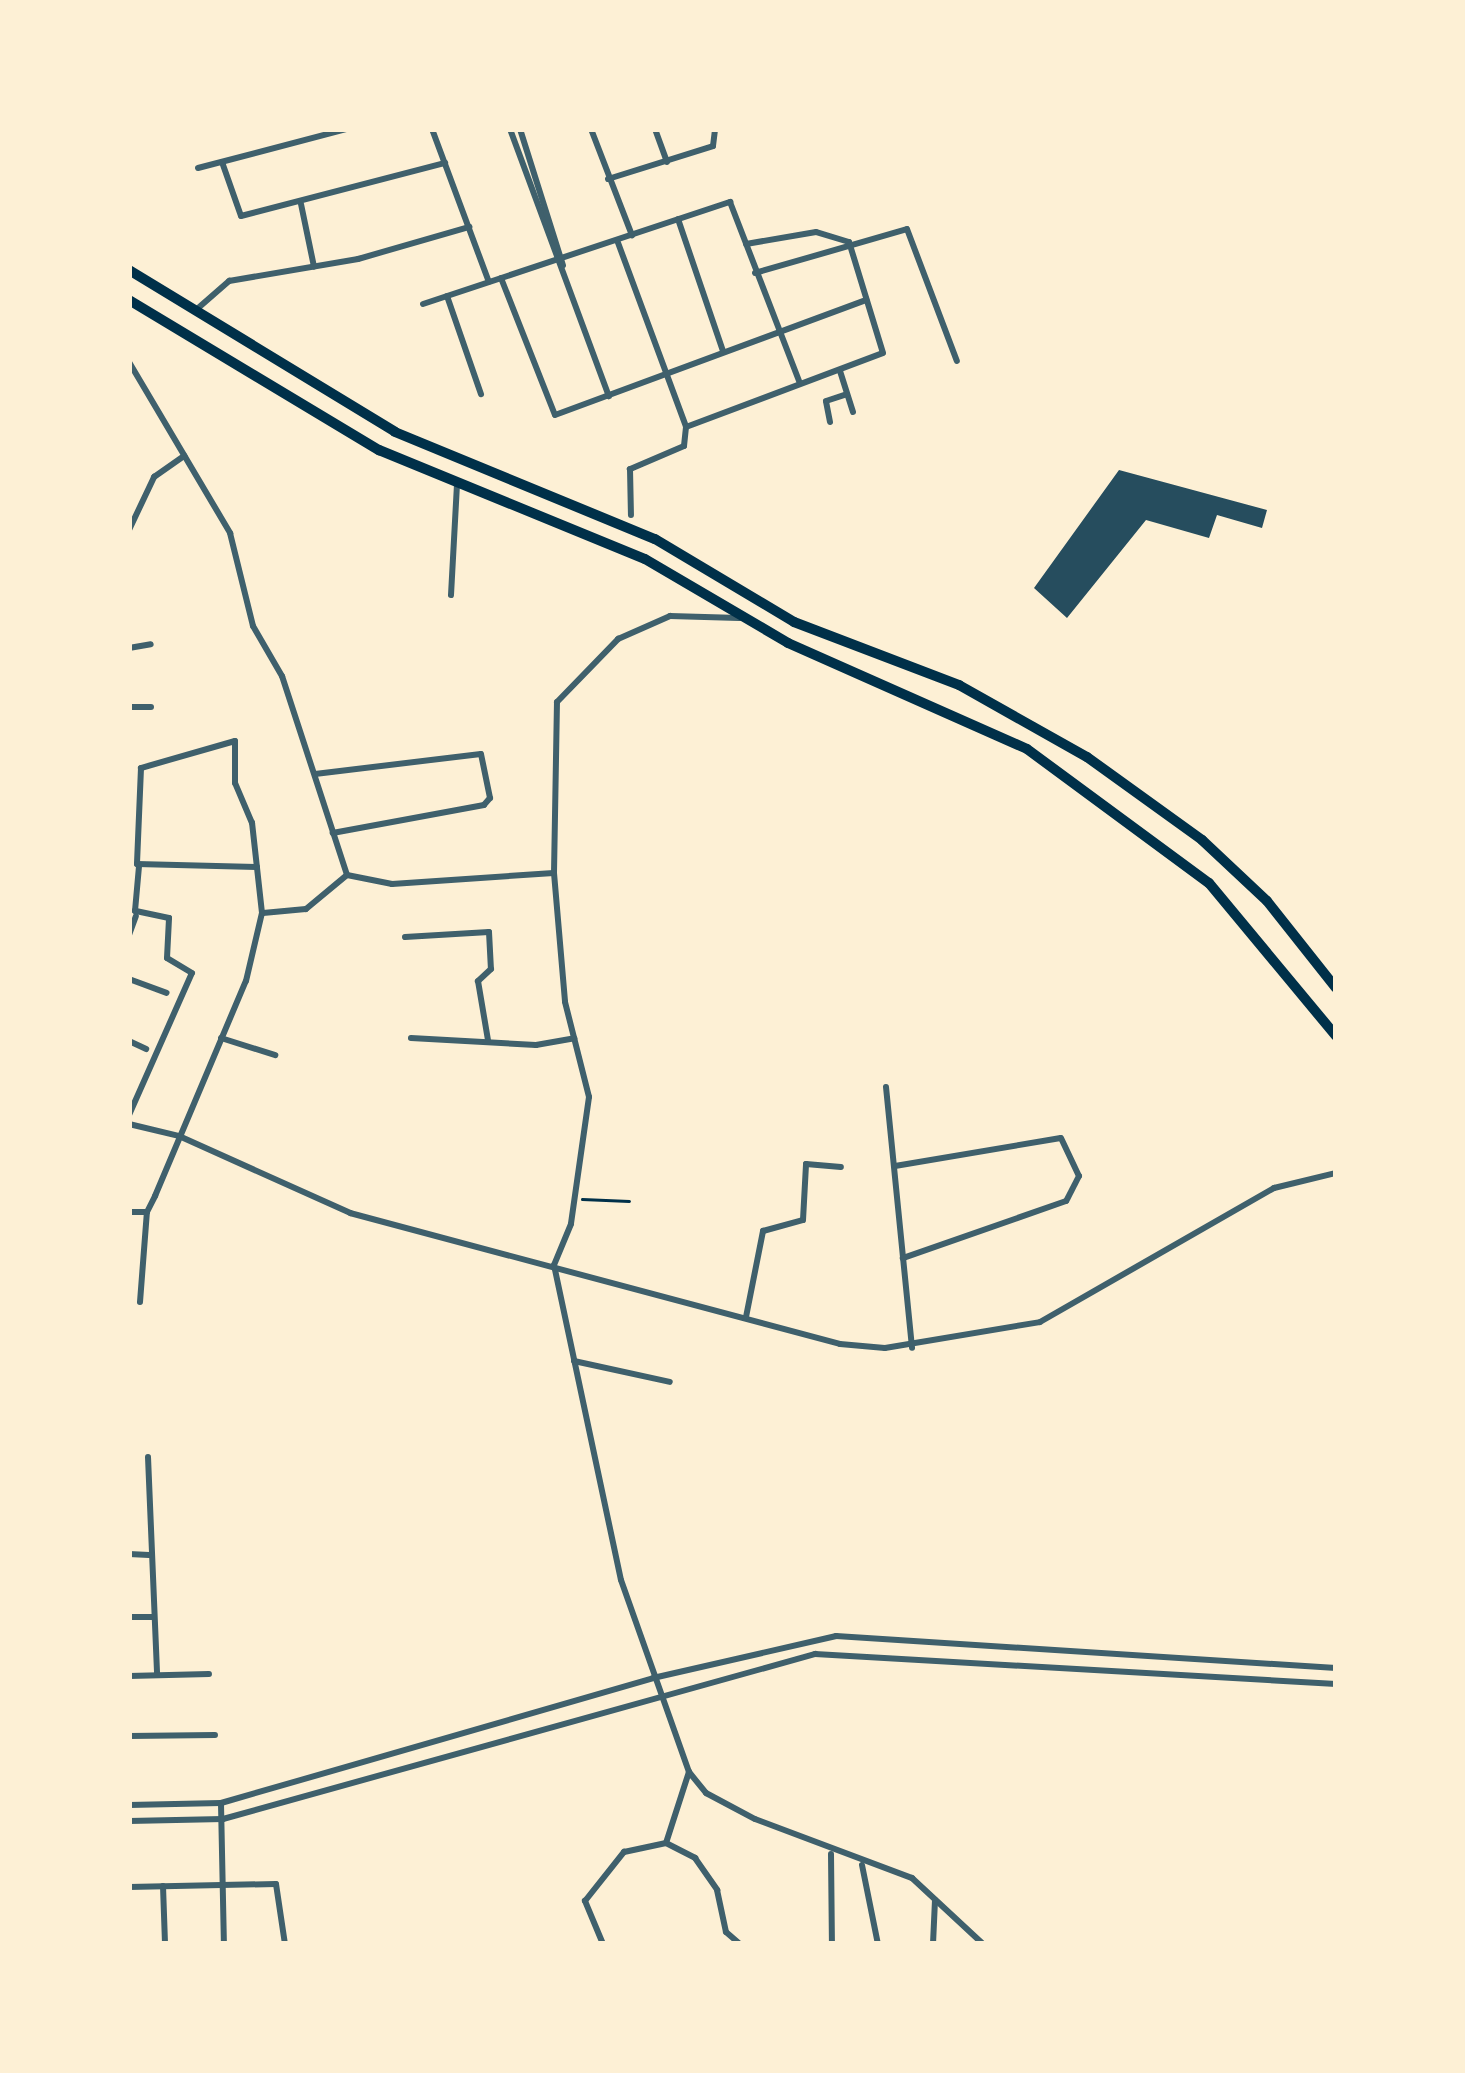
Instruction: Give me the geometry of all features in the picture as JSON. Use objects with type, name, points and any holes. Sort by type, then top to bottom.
[{"type":"highway","points":[[129,270],[344,404],[512,483],[655,539],[747,597],[959,686],[1141,792],[1267,901],[1336,988]]},
{"type":"highway","points":[[129,300],[320,417],[457,484],[689,584],[745,618],[1027,749],[1148,831],[1253,928],[1336,1036]]},
{"type":"highway","points":[[504,501],[512,483]]},
{"type":"street","points":[[198,168],[347,129]]},
{"type":"street","points":[[432,129],[490,282]]},
{"type":"street","points":[[510,129],[609,396]]},
{"type":"street","points":[[520,129],[564,252],[563,265]]},
{"type":"street","points":[[591,129],[632,235]]},
{"type":"street","points":[[656,129],[667,162]]},
{"type":"street","points":[[608,178],[713,146],[715,129]]},
{"type":"street","points":[[222,162],[241,216],[445,163]]},
{"type":"street","points":[[423,304],[564,252],[617,240],[730,202],[800,383]]},
{"type":"street","points":[[301,204],[314,267]]},
{"type":"street","points":[[678,219],[723,351]]},
{"type":"street","points":[[194,312],[229,281],[314,267],[469,227]]},
{"type":"street","points":[[755,273],[849,242],[907,229],[957,361]]},
{"type":"street","points":[[745,244],[816,232],[849,242]]},
{"type":"street","points":[[617,240],[686,428],[684,446],[630,469],[631,515]]},
{"type":"street","points":[[686,428],[883,353],[849,242]]},
{"type":"street","points":[[500,278],[552,414],[866,300]]},
{"type":"street","points":[[447,296],[481,394]]},
{"type":"street","points":[[129,362],[230,533],[253,626],[282,676],[347,875]]},
{"type":"street","points":[[840,371],[853,412]]},
{"type":"street","points":[[830,422],[826,401],[847,394]]},
{"type":"street","points":[[129,530],[158,473],[184,456]]},
{"type":"street","points":[[451,595],[457,484]]},
{"type":"street","points":[[129,507],[141,505]]},
{"type":"street","points":[[745,618],[670,616],[646,626],[600,650],[557,702],[554,873],[574,1038],[589,1097],[574,1199],[554,1265],[602,1504],[653,1678],[688,1772],[724,1803],[831,1854],[912,1878],[983,1944]]},
{"type":"street","points":[[129,648],[151,644]]},
{"type":"street","points":[[129,706],[151,706]]},
{"type":"street","points":[[140,1302],[147,1213],[179,1136],[220,1038],[246,981],[262,914],[253,823],[235,783],[235,741],[141,768],[135,911],[169,918],[167,958],[190,970],[129,1120],[179,1136],[328,1206],[840,1344],[912,1348],[1040,1322],[1274,1188],[1336,1173]]},
{"type":"street","points":[[315,774],[481,754],[490,798],[484,805],[332,833]]},
{"type":"street","points":[[139,866],[257,867]]},
{"type":"street","points":[[347,875],[392,884],[554,873]]},
{"type":"street","points":[[262,914],[309,908],[347,875]]},
{"type":"street","points":[[129,935],[136,916]]},
{"type":"street","points":[[405,937],[489,932],[491,969],[478,981],[488,1040]]},
{"type":"street","points":[[129,979],[167,992]]},
{"type":"street","points":[[220,1038],[275,1055]]},
{"type":"street","points":[[411,1038],[574,1038]]},
{"type":"street","points":[[129,1041],[146,1049]]},
{"type":"street","points":[[886,1087],[912,1348]]},
{"type":"street","points":[[895,1166],[1056,1138],[1069,1147],[1079,1176],[1066,1201],[903,1258]]},
{"type":"street","points":[[746,1317],[763,1231],[803,1220],[806,1164],[841,1167]]},
{"type":"street","points":[[129,1212],[147,1213]]},
{"type":"street","points":[[574,1360],[670,1382]]},
{"type":"street","points":[[148,1457],[157,1674]]},
{"type":"street","points":[[129,1555],[150,1555]]},
{"type":"street","points":[[129,1617],[154,1617]]},
{"type":"street","points":[[129,1805],[221,1803],[653,1678],[836,1636],[1336,1668]]},
{"type":"street","points":[[129,1821],[223,1819],[658,1693],[842,1653],[1336,1684]]},
{"type":"street","points":[[129,1676],[209,1674]]},
{"type":"street","points":[[129,1736],[215,1735]]},
{"type":"street","points":[[666,1843],[688,1772]]},
{"type":"street","points":[[298,1781],[302,1797]]},
{"type":"street","points":[[221,1803],[224,1944]]},
{"type":"street","points":[[603,1944],[585,1901],[624,1852],[666,1843],[695,1858],[717,1890],[726,1932],[740,1944]]},
{"type":"street","points":[[831,1854],[832,1944]]},
{"type":"street","points":[[862,1865],[878,1944]]},
{"type":"street","points":[[163,1886],[165,1944]]},
{"type":"street","points":[[129,1887],[278,1886],[284,1944]]},
{"type":"street","points":[[933,1944],[935,1897]]},
{"type":"path","points":[[574,1199],[629,1201]]},
{"type":"building","points":[[1119,470],[1267,510],[1262,528],[1217,515],[1209,538],[1146,520],[1067,618],[1034,588]]}]
